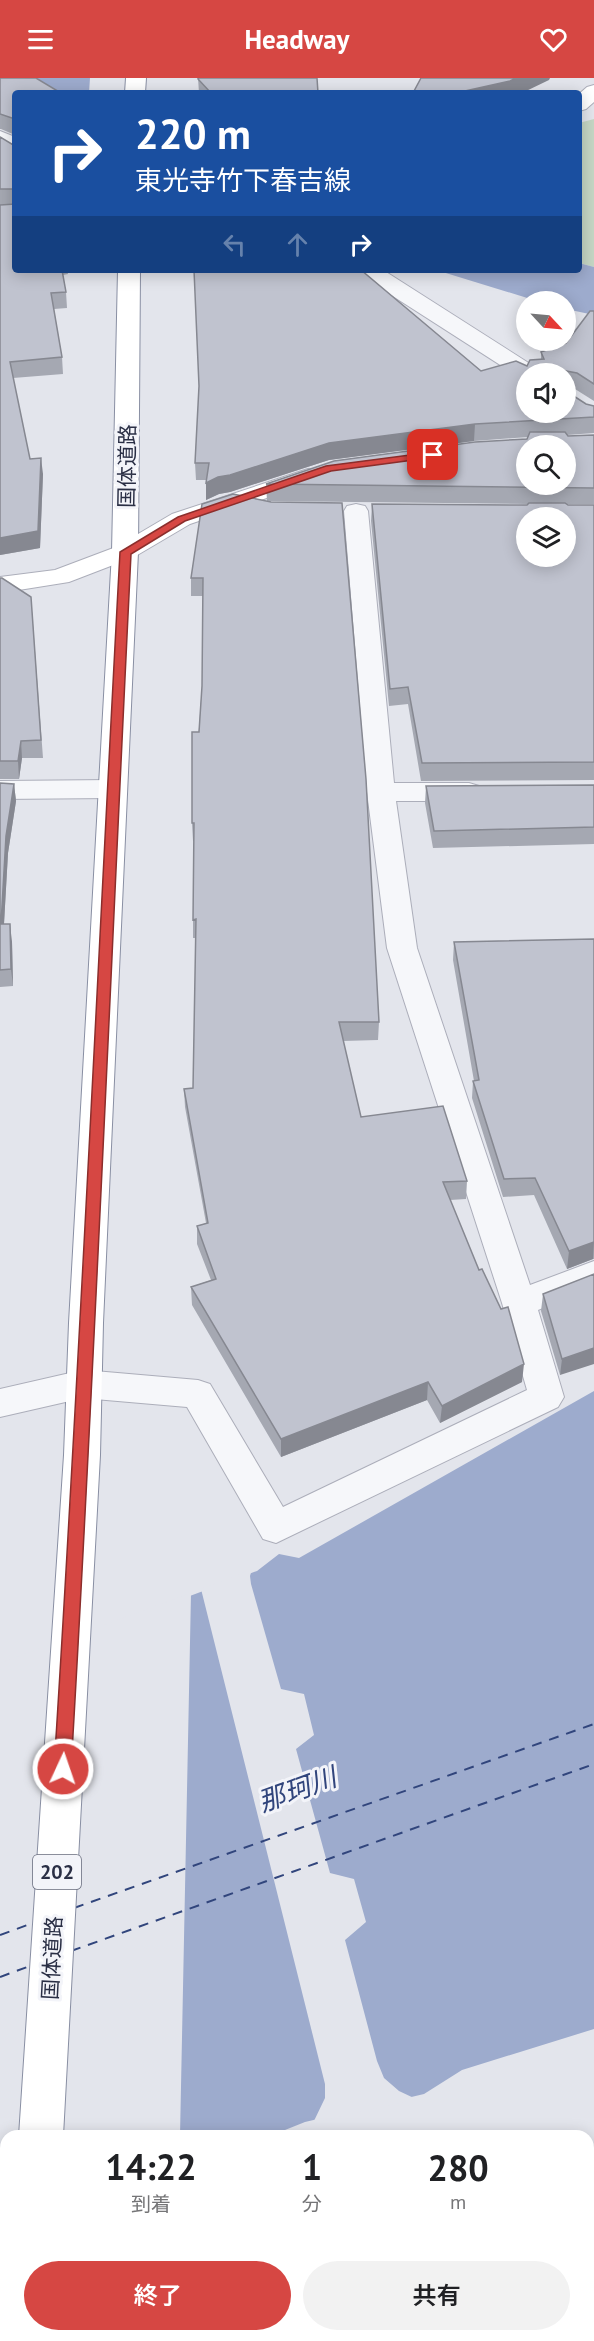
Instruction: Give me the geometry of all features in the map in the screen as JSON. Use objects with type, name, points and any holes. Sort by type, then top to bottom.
[{"type":"main road","points":[[582,102],[594,92]]},
{"type":"main road","name":"国体道路","points":[[41,2130],[82,1455],[83,1384],[125,552],[129,273]]},
{"type":"main road","points":[[0,585],[60,577],[125,552],[181,519],[228,501],[329,469]]},
{"type":"street","points":[[373,273],[516,365]]},
{"type":"street","points":[[228,501],[271,511],[281,511]]},
{"type":"street","points":[[0,1403],[83,1384],[198,1395],[276,1528],[546,1397],[519,1303],[402,948],[381,792],[357,512]]},
{"type":"street","points":[[0,790],[112,789]]},
{"type":"street","points":[[381,792],[499,791]]},
{"type":"street","points":[[519,1303],[594,1274]]},
{"type":"green space","points":[[594,119],[594,267],[582,264],[582,122]]},
{"type":"water","points":[[30,78],[113,78],[138,90],[49,90]]},
{"type":"water","points":[[582,264],[594,267],[594,315],[576,311],[576,291],[516,291],[516,295],[446,273],[582,273]]},
{"type":"water","name":"那珂川","points":[[594,1391],[594,2029],[462,2070],[424,2094],[305,2122],[285,2130],[6,2130],[0,1667],[257,1571],[279,1554],[299,1558]]},
{"type":"pier","points":[[90,78],[120,78],[142,90],[89,90]]},
{"type":"pier","points":[[252,1569],[251,1584],[281,1689],[304,1694],[314,1735],[296,1749],[330,1873],[354,1879],[366,1922],[345,1940],[377,2061],[384,2078],[399,2091],[416,2099],[313,2123],[325,2098],[325,2084],[201,1589]]},
{"type":"pier","points":[[191,1593],[180,2130],[0,2130],[0,1663]]},
{"type":"building","points":[[0,78],[36,78],[56,90],[12,90],[12,118],[0,114]]},
{"type":"building","points":[[317,78],[318,90],[208,90],[198,79]]},
{"type":"building","points":[[421,78],[516,78],[470,90],[415,90]]},
{"type":"building","points":[[0,137],[12,144],[12,189],[0,189]]},
{"type":"building","points":[[12,204],[12,273],[63,273],[66,292],[51,293],[62,357],[10,362],[30,459],[41,458],[38,531],[0,538],[0,205]]},
{"type":"building","points":[[194,273],[365,273],[481,371],[516,361],[520,363],[516,363],[516,422],[475,424],[329,443],[218,477],[206,483],[209,463],[195,463],[199,386]]},
{"type":"building","points":[[590,311],[594,311],[594,384],[577,373],[576,363],[528,363],[530,360],[544,359],[541,352],[544,351],[576,351],[576,330]]},
{"type":"building","points":[[576,398],[594,406],[594,417],[576,418]]},
{"type":"building","points":[[530,432],[565,432],[567,435],[529,435]]},
{"type":"building","points":[[594,435],[594,488],[576,488],[576,436]]},
{"type":"building","points":[[516,440],[516,487],[266,484],[334,461],[475,442]]},
{"type":"building","points":[[233,494],[271,502],[342,503],[366,779],[379,1022],[339,1022],[361,1117],[443,1106],[467,1181],[443,1182],[479,1270],[482,1269],[501,1309],[508,1307],[524,1364],[442,1406],[428,1382],[281,1439],[191,1287],[216,1279],[197,1226],[208,1223],[184,1089],[193,1088],[196,919],[193,920],[192,732],[199,732],[202,686],[203,578],[191,578],[202,504]]},
{"type":"building","points":[[529,503],[565,503],[594,505],[594,762],[422,763],[408,687],[390,689],[372,504],[527,505]]},
{"type":"building","points":[[0,578],[31,597],[41,740],[21,741],[18,761],[0,761]]},
{"type":"building","points":[[0,783],[14,784],[6,836],[1,924],[10,924],[11,969],[0,970]]},
{"type":"building","points":[[594,785],[594,827],[434,831],[426,786]]},
{"type":"building","points":[[594,939],[594,1242],[569,1251],[535,1178],[504,1179],[473,1081],[479,1080],[454,942]]},
{"type":"building","points":[[594,1274],[594,1348],[562,1359],[543,1294]]},
{"type":"ferry route","points":[[74,1908],[594,1724]]},
{"type":"ferry route","points":[[71,1951],[594,1764]]},
{"type":"ferry route","points":[[0,1935],[33,1923]]},
{"type":"ferry route","points":[[0,1977],[30,1966]]},
{"type":"route","points":[[63,1769],[82,1455],[83,1384],[125,552],[181,519],[228,501],[329,469],[433,455]]}]
